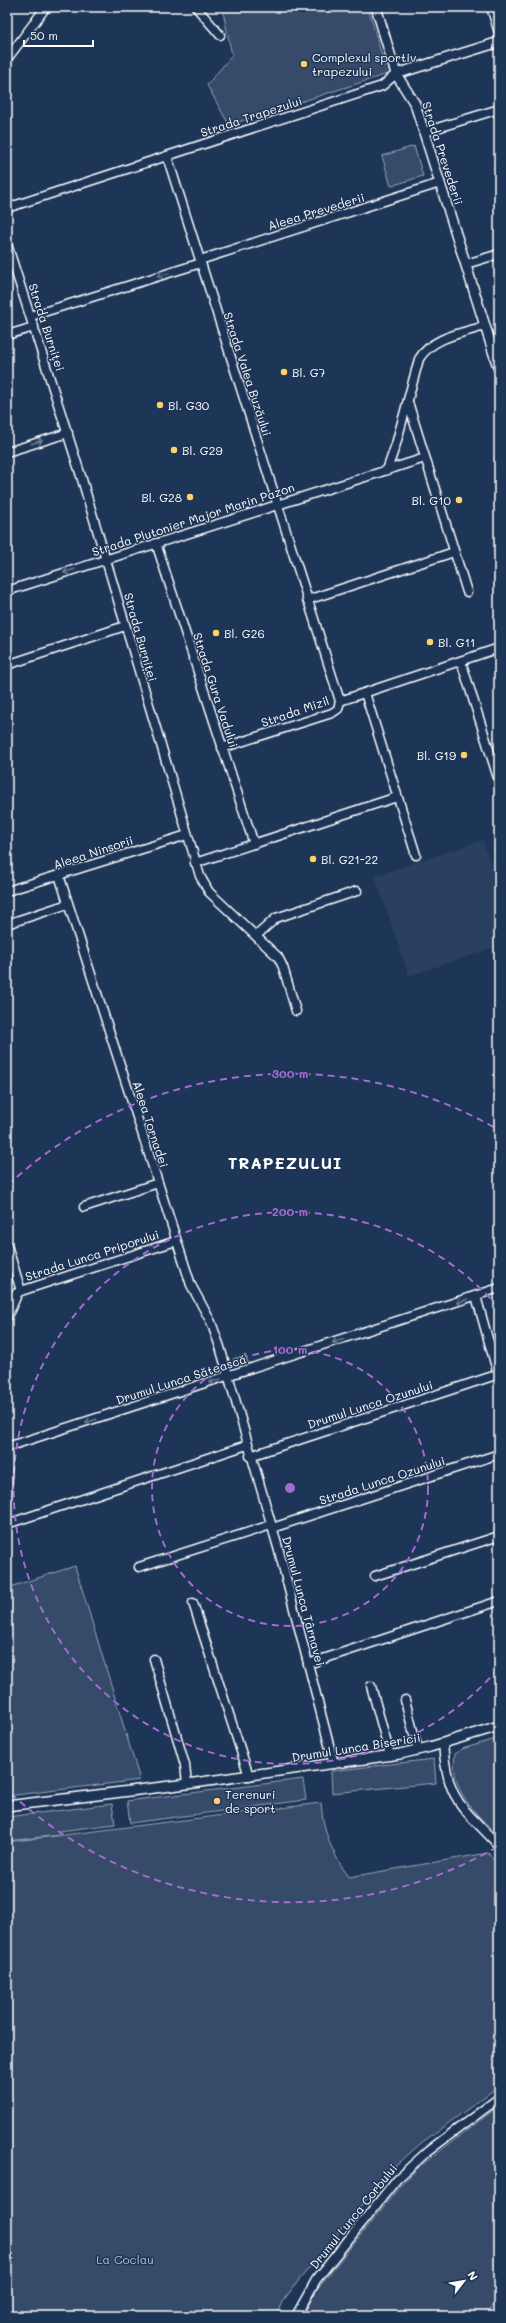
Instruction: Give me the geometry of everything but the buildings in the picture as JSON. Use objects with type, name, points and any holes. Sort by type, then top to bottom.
[{"type":"street","points":[[7,58],[46,7]]},
{"type":"street","points":[[196,7],[220,35]]},
{"type":"street","name":"Strada Prevederii","points":[[376,7],[396,74],[413,100],[424,132],[499,370]]},
{"type":"street","points":[[491,7],[499,33]]},
{"type":"street","name":"Strada Trapezului","points":[[7,208],[382,86],[396,74],[499,42]]},
{"type":"street","points":[[424,132],[499,110]]},
{"type":"street","name":"Strada Valea Buzăului","points":[[167,156],[340,701]]},
{"type":"street","name":"Aleea Prevederii","points":[[31,316],[440,183]]},
{"type":"street","name":"Strada Burniței","points":[[7,246],[68,433],[195,863],[209,892],[256,936],[280,962],[296,1011]]},
{"type":"street","points":[[466,264],[499,254]]},
{"type":"street","points":[[387,470],[396,444],[419,359],[424,351],[436,342],[485,326]]},
{"type":"street","points":[[7,335],[34,327]]},
{"type":"street","points":[[408,402],[467,592]]},
{"type":"street","points":[[7,452],[68,433]]},
{"type":"street","name":"Strada Plutonier Major Marin Pazon","points":[[7,591],[425,458]]},
{"type":"street","name":"Strada Gura Vadului","points":[[156,543],[254,844]]},
{"type":"street","points":[[307,600],[454,552]]},
{"type":"street","points":[[7,665],[126,626]]},
{"type":"street","name":"Strada Mizil","points":[[222,748],[332,713],[338,709],[340,701],[499,648]]},
{"type":"street","points":[[460,661],[499,781]]},
{"type":"street","points":[[365,693],[416,855]]},
{"type":"street","points":[[195,863],[398,797]]},
{"type":"street","name":"Aleea Ninsorii","points":[[7,891],[187,835]]},
{"type":"street","name":"Aleea Tornadei","points":[[58,875],[176,1240],[195,1295],[216,1335],[228,1377]]},
{"type":"street","points":[[256,936],[276,918],[357,891]]},
{"type":"street","points":[[7,924],[68,904]]},
{"type":"street","points":[[84,1207],[158,1184]]},
{"type":"street","name":"Strada Lunca Priporului","points":[[7,1298],[176,1240]]},
{"type":"street","points":[[7,1246],[19,1293],[7,1317]]},
{"type":"street","name":"Drumul Lunca Sătească","points":[[7,1448],[499,1288]]},
{"type":"street","name":"Drumul Lunca Ozunului","points":[[250,1456],[499,1376],[476,1296]]},
{"type":"street","name":"Drumul Lunca Târnavei","points":[[228,1377],[271,1527],[334,1764]]},
{"type":"street","points":[[7,1524],[247,1445]]},
{"type":"street","name":"Strada Lunca Ozunului","points":[[139,1567],[271,1527],[499,1454]]},
{"type":"street","points":[[375,1576],[499,1536]]},
{"type":"street","points":[[308,1664],[499,1601]]},
{"type":"street","points":[[193,1603],[248,1776]]},
{"type":"street","points":[[154,1659],[185,1765],[188,1784]]},
{"type":"street","points":[[371,1686],[390,1755]]},
{"type":"street","points":[[405,1700],[418,1750]]},
{"type":"street","name":"Drumul Lunca Bisericii","points":[[7,1806],[188,1784],[390,1755],[418,1750],[499,1726]]},
{"type":"street","points":[[443,1743],[446,1772],[454,1797],[499,1846]]},
{"type":"street","name":"Drumul Lunca Corbului","points":[[296,2316],[316,2280],[397,2179],[428,2150],[499,2098]]},
{"type":"shaded area","points":[[483,840],[499,889],[499,946],[409,976],[375,876]]},
{"type":"shaded area","points":[[245,1355],[248,1362],[235,1366],[233,1359]]},
{"type":"green space","name":"Complexul sportiv trapezului","points":[[222,7],[368,7],[387,74],[229,125],[207,85],[232,55]]},
{"type":"green space","points":[[414,146],[423,176],[391,186],[382,156]]},
{"type":"green space","points":[[75,1566],[140,1780],[7,1796],[7,1588]]},
{"type":"green space","points":[[499,1738],[499,1837],[473,1810],[466,1800],[456,1779],[454,1767],[455,1754],[462,1749]]},
{"type":"green space","points":[[434,1759],[436,1783],[332,1793],[331,1771]]},
{"type":"green space","name":"Terenuri de sport","points":[[303,1779],[306,1800],[130,1823],[127,1801]]},
{"type":"green space","name":"La Coclau","points":[[321,1803],[329,1842],[349,1877],[488,1853],[499,1866],[499,2086],[420,2144],[390,2171],[299,2280],[282,2302],[276,2316],[7,2316],[7,1842]]},
{"type":"green space","points":[[112,1804],[115,1824],[59,1831],[59,1835],[7,1841],[7,1817]]},
{"type":"green space","points":[[499,2106],[499,2298],[486,2316],[303,2316],[317,2289],[401,2185],[419,2167]]},
{"type":"place","name":"Complexul sportiv trapezului","points":[[304,64]]},
{"type":"place","name":"Bl. G7","points":[[284,372]]},
{"type":"place","name":"Bl. G30","points":[[160,405]]},
{"type":"place","name":"Bl. G29","points":[[174,450]]},
{"type":"place","name":"Bl. G28","points":[[190,497]]},
{"type":"place","name":"Bl. G10","points":[[459,500]]},
{"type":"place","name":"Bl. G26","points":[[216,633]]},
{"type":"place","name":"Bl. G11","points":[[430,642]]},
{"type":"place","name":"Bl. G19","points":[[464,755]]},
{"type":"place","name":"Bl. G21-22","points":[[313,859]]},
{"type":"place","name":"Terenuri de sport","points":[[217,1801]]},
{"type":"district","name":"TRAPEZULUI","points":[[285,1162]]}]
